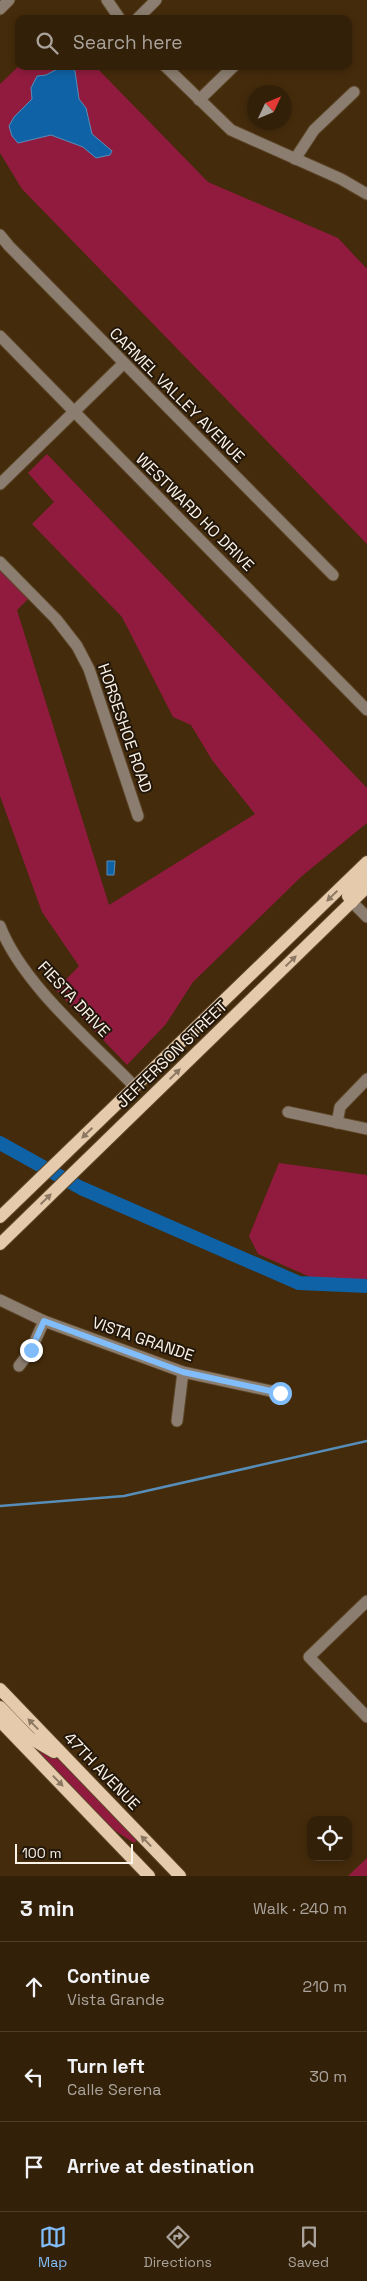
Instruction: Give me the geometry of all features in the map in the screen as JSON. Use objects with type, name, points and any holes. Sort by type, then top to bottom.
[{"type":"main road","name":"JEFFERSON STREET","points":[[0,1217],[367,862]]},
{"type":"main road","points":[[352,902],[348,896],[349,892],[367,874]]},
{"type":"main road","name":"JEFFERSON STREET","points":[[0,1244],[367,887]]},
{"type":"main road","name":"47TH AVENUE","points":[[0,1689],[180,1876]]},
{"type":"main road","points":[[0,1707],[30,1738],[69,1761]]},
{"type":"main road","points":[[0,1721],[149,1876]]},
{"type":"street","points":[[107,0],[117,15]]},
{"type":"street","points":[[141,15],[156,0]]},
{"type":"street","points":[[169,70],[231,130],[341,179],[367,194]]},
{"type":"street","points":[[199,100],[230,70]]},
{"type":"street","points":[[295,159],[314,130],[354,92]]},
{"type":"street","name":"CARMEL VALLEY AVENUE","points":[[0,235],[123,364],[333,575]]},
{"type":"street","name":"WESTWARD HO DRIVE","points":[[0,336],[367,710]]},
{"type":"street","points":[[0,484],[123,364]]},
{"type":"street","name":"HORSESHOE ROAD","points":[[0,562],[56,619],[81,654],[89,669],[138,816]]},
{"type":"street","points":[[352,902],[367,917]]},
{"type":"street","name":"FIESTA DRIVE","points":[[0,926],[7,944],[28,975],[135,1087]]},
{"type":"street","points":[[337,1123],[340,1108],[367,1079]]},
{"type":"street","points":[[288,1112],[367,1129]]},
{"type":"street","name":"VISTA GRANDE","points":[[0,1300],[44,1321],[183,1372],[280,1393]]},
{"type":"street","points":[[19,1366],[31,1350],[44,1321]]},
{"type":"street","points":[[177,1420],[183,1372]]},
{"type":"street","points":[[367,1601],[309,1657],[367,1717]]},
{"type":"shaded area","points":[[15,70],[99,70],[208,182],[338,238],[367,269],[367,544],[22,189],[0,153],[0,84]]},
{"type":"shaded area","points":[[47,454],[367,788],[367,823],[302,876],[193,982],[166,1024],[127,1065],[56,990],[79,966],[42,912],[0,796],[0,570],[28,599],[17,610],[109,905],[255,814],[212,760],[191,725],[173,717],[122,617],[32,524],[54,502],[28,473]]},
{"type":"shaded area","points":[[279,1163],[367,1175],[367,1288],[324,1283],[258,1254],[249,1236]]},
{"type":"shaded area","points":[[39,1747],[59,1760],[137,1840],[134,1843],[114,1830],[37,1750]]},
{"type":"shaded area","points":[[367,1858],[367,1876],[348,1876]]},
{"type":"water","points":[[55,70],[75,71],[79,99],[86,108],[92,134],[112,151],[110,155],[96,158],[83,147],[51,135],[18,143],[12,136],[9,126],[14,117],[32,99],[31,88],[37,76],[46,75]]},
{"type":"water","points":[[107,861],[115,861],[114,875],[107,875]]},
{"type":"waterway","points":[[0,1143],[81,1188],[299,1283],[367,1286]]},
{"type":"waterway","points":[[0,1506],[124,1496],[367,1441]]},
{"type":"route","points":[[31,1350],[44,1321],[183,1372],[280,1393]]}]
